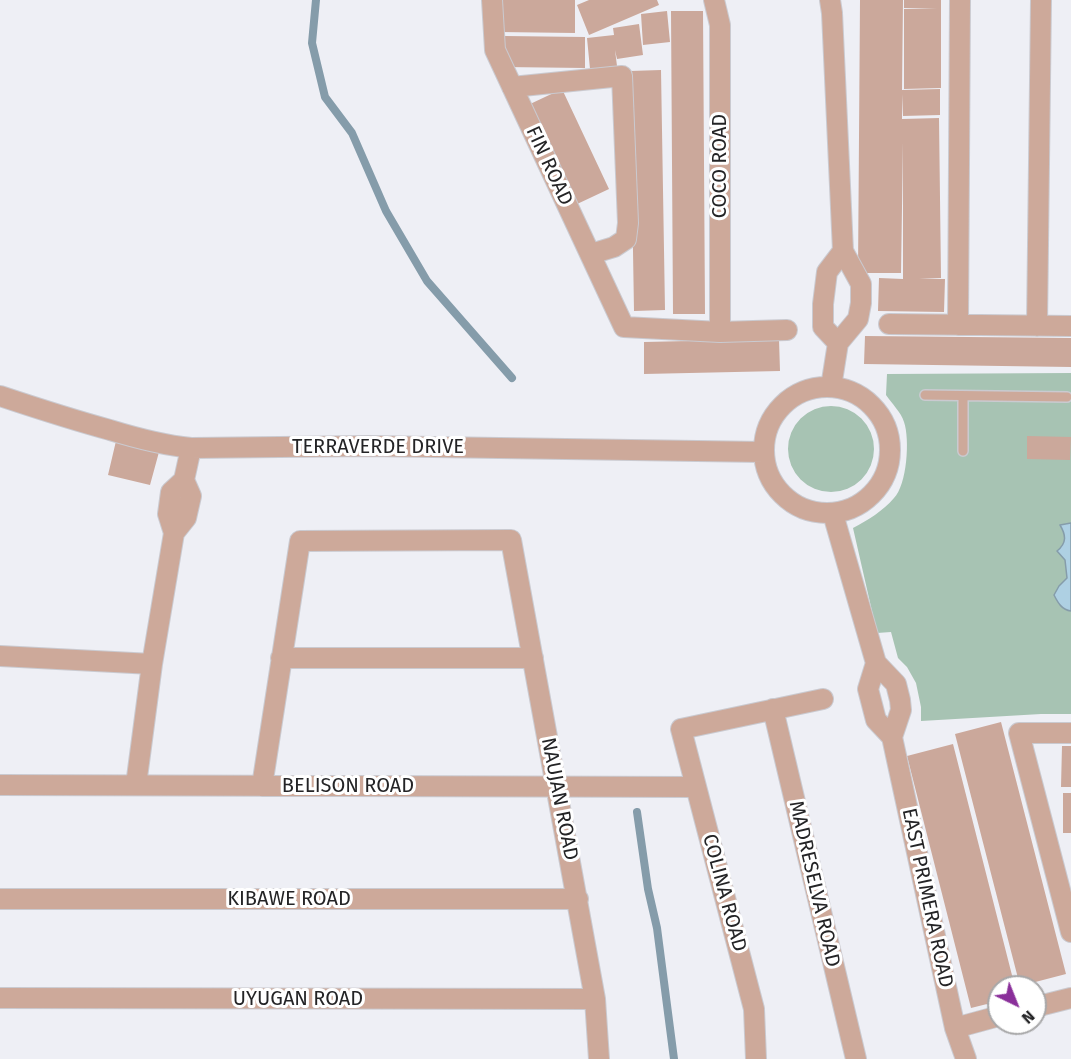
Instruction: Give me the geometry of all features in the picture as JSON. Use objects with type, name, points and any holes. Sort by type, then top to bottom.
[{"type":"street","name":"FIN ROAD","points":[[492,0],[495,50],[624,327],[720,332]]},
{"type":"street","name":"COCO ROAD","points":[[714,0],[720,25],[720,332]]},
{"type":"street","points":[[830,0],[843,251],[861,284],[858,319],[837,343],[831,387]]},
{"type":"street","points":[[958,325],[960,0]]},
{"type":"street","points":[[1036,326],[1041,0]]},
{"type":"street","points":[[512,87],[622,76],[628,223],[626,239],[614,248],[591,254]]},
{"type":"street","points":[[837,343],[824,327],[823,304],[827,273],[843,251]]},
{"type":"street","points":[[889,324],[1071,326]]},
{"type":"street","points":[[720,332],[787,330]]},
{"type":"street","points":[[831,387],[850,391],[873,407],[880,415],[888,432],[890,451],[888,469],[879,486],[867,500],[851,509],[833,514],[812,512],[793,505],[777,491],[767,472],[764,452],[766,431],[776,413],[791,398],[810,389],[831,387]]},
{"type":"street","name":"TERRAVERDE DRIVE","points":[[0,396],[60,416],[175,447],[392,446],[764,452]]},
{"type":"street","points":[[136,785],[152,664],[174,533],[186,518],[191,496],[184,480],[190,448]]},
{"type":"street","name":"EAST PRIMERA ROAD","points":[[833,514],[876,663],[896,684],[900,700],[901,710],[892,737],[955,1028],[966,1059]]},
{"type":"street","name":"NAUJAN ROAD","points":[[281,658],[300,541],[511,540],[595,999],[599,1059]]},
{"type":"street","points":[[0,656],[152,664]]},
{"type":"street","points":[[262,786],[281,658],[533,658]]},
{"type":"street","name":"EAST PRIMERA ROAD","points":[[876,663],[868,689],[876,720],[892,737]]},
{"type":"street","points":[[773,709],[824,699]]},
{"type":"street","name":"COLINA ROAD","points":[[756,1059],[754,1009],[681,729],[773,709]]},
{"type":"street","name":"MADRESELVA ROAD","points":[[773,709],[856,1059]]},
{"type":"street","points":[[1071,733],[1019,733],[1062,858],[1071,932]]},
{"type":"street","name":"BELISON ROAD","points":[[0,785],[696,787]]},
{"type":"street","name":"KIBAWE ROAD","points":[[0,899],[578,899]]},
{"type":"street","name":"UYUGAN ROAD","points":[[0,998],[595,999]]},
{"type":"street","points":[[1047,1004],[1071,998]]},
{"type":"street","points":[[955,1028],[987,1019]]},
{"type":"lane","points":[[925,395],[1066,397]]},
{"type":"lane","points":[[963,396],[963,451]]},
{"type":"green space","points":[[1071,373],[1071,714],[921,721],[921,707],[916,683],[907,667],[898,658],[891,632],[877,633],[853,528],[890,503],[902,483],[907,450],[906,430],[901,415],[886,395],[887,374]]},
{"type":"green space","points":[[831,406],[855,413],[867,425],[874,449],[867,473],[855,485],[831,492],[807,485],[795,473],[788,449],[795,425],[807,413]]},
{"type":"water","points":[[1071,523],[1071,611],[1063,608],[1054,595],[1067,578],[1065,560],[1057,551],[1063,545],[1064,539],[1060,525]]},
{"type":"building","points":[[500,0],[575,0],[575,33],[499,32]]},
{"type":"building","points":[[589,0],[657,0],[659,5],[589,35],[577,5]]},
{"type":"building","points":[[860,0],[903,0],[902,90],[940,89],[940,115],[903,116],[902,94],[902,119],[939,118],[941,278],[919,279],[945,279],[944,312],[878,311],[879,278],[903,279],[903,142],[901,273],[858,273]]},
{"type":"building","points":[[904,0],[941,0],[941,88],[904,89],[904,9],[937,8],[904,8]]},
{"type":"building","points":[[667,11],[670,42],[643,45],[641,14]]},
{"type":"building","points":[[671,11],[703,11],[705,314],[673,314]]},
{"type":"building","points":[[639,24],[643,55],[617,59],[615,50],[617,66],[590,69],[587,38],[614,35],[613,28]]},
{"type":"building","points":[[505,36],[585,37],[585,68],[504,67]]},
{"type":"building","points":[[661,70],[665,310],[634,311],[630,71]]},
{"type":"building","points":[[562,89],[609,189],[575,205],[528,105]]},
{"type":"building","points":[[865,336],[1071,338],[1071,367],[864,364]]},
{"type":"building","points":[[779,339],[780,371],[644,374],[644,342]]},
{"type":"building","points":[[1027,436],[1071,437],[1070,460],[1027,459]]},
{"type":"building","points":[[116,441],[159,452],[150,485],[108,475]]},
{"type":"building","points":[[1001,722],[1066,974],[1047,979],[1047,975],[1017,975],[955,734]]},
{"type":"building","points":[[953,744],[1012,975],[987,975],[987,1004],[971,1008],[907,756]]},
{"type":"building","points":[[1062,746],[1071,746],[1071,787],[1061,787]]},
{"type":"building","points":[[1063,793],[1071,793],[1071,833],[1063,833]]},
{"type":"waterway","points":[[316,0],[312,43],[325,97],[352,133],[386,211],[427,281],[512,378]]},
{"type":"waterway","points":[[637,812],[648,889],[657,928],[674,1059]]}]
